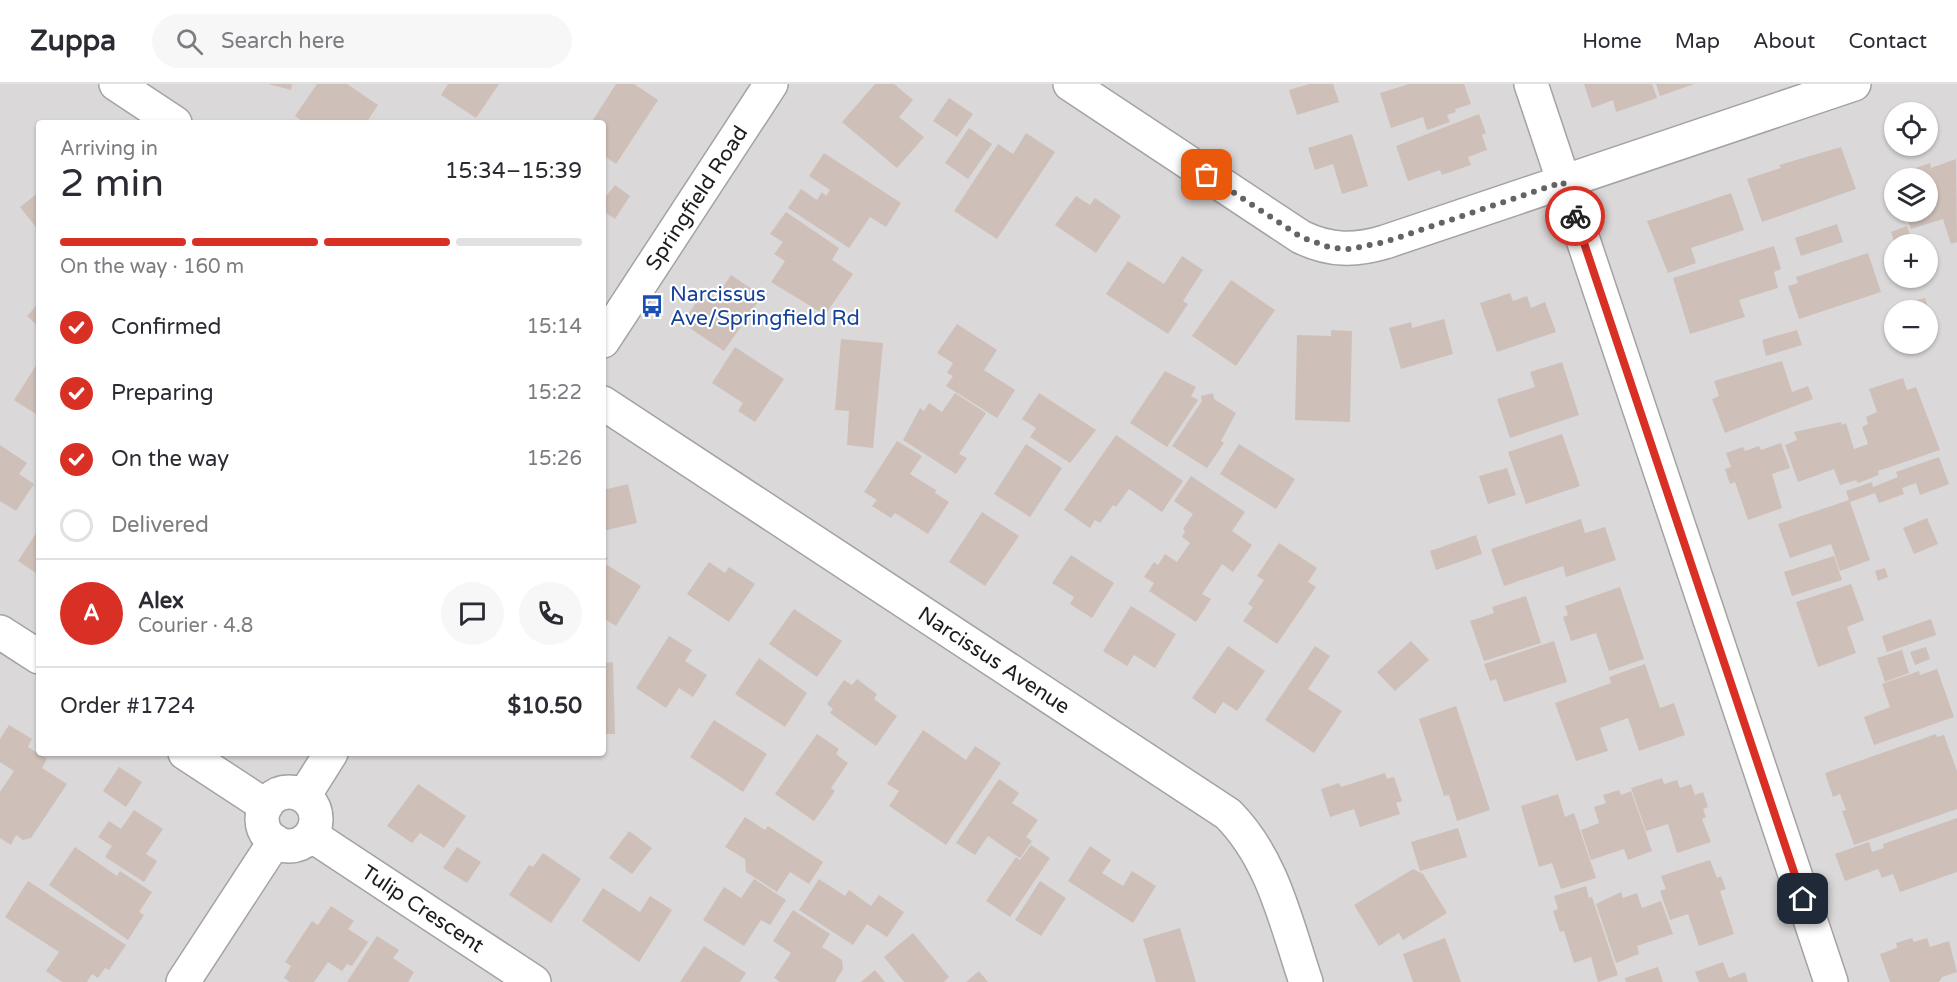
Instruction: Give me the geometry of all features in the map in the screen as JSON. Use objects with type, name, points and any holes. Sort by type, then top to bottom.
[{"type":"street","points":[[116,84],[170,120]]},
{"type":"street","name":"Springfield Road","points":[[606,336],[771,84]]},
{"type":"street","points":[[1070,84],[1301,237],[1331,248],[1368,247],[1854,84]]},
{"type":"street","points":[[1531,84],[1831,982]]},
{"type":"street","name":"Narcissus Avenue","points":[[606,405],[1228,814],[1243,829],[1266,865],[1306,982]]},
{"type":"street","points":[[0,632],[36,655]]},
{"type":"street","points":[[190,756],[266,806]]},
{"type":"street","points":[[304,796],[330,756]]},
{"type":"street","points":[[283,794],[304,796],[316,816],[311,835],[295,846],[275,841],[263,825],[263,812],[266,806],[283,794]]},
{"type":"street","name":"Tulip Crescent","points":[[311,835],[534,982]]},
{"type":"street","points":[[183,982],[275,841]]},
{"type":"shaded area","points":[[0,84],[1957,84],[1957,982],[0,982]]},
{"type":"building","points":[[268,84],[292,84],[291,90]]},
{"type":"building","points":[[317,84],[347,84],[378,105],[368,120],[301,120],[295,116]]},
{"type":"building","points":[[448,84],[499,84],[476,118],[441,95]]},
{"type":"building","points":[[616,84],[634,84],[658,100],[616,164],[606,157],[606,120],[593,120]]},
{"type":"building","points":[[875,84],[894,84],[913,100],[899,117],[924,137],[897,168],[842,122]]},
{"type":"building","points":[[1309,84],[1333,84],[1339,102],[1297,115],[1289,90]]},
{"type":"building","points":[[1409,84],[1464,84],[1471,104],[1455,109],[1456,112],[1447,115],[1450,122],[1427,130],[1423,117],[1391,128],[1380,93]]},
{"type":"building","points":[[1584,84],[1652,84],[1657,98],[1616,112],[1613,100],[1592,108]]},
{"type":"building","points":[[1656,84],[1694,84],[1660,96]]},
{"type":"building","points":[[949,98],[973,114],[957,137],[933,121]]},
{"type":"building","points":[[1479,114],[1486,133],[1482,135],[1487,150],[1468,157],[1471,165],[1442,175],[1440,170],[1408,181],[1396,146]]},
{"type":"building","points":[[969,128],[992,144],[968,179],[945,163]]},
{"type":"building","points":[[1026,133],[1055,152],[997,239],[954,211],[998,144],[1013,154]]},
{"type":"building","points":[[1352,134],[1368,186],[1342,194],[1333,164],[1315,170],[1308,148]]},
{"type":"building","points":[[1841,147],[1856,189],[1762,222],[1747,179],[1781,168],[1779,165]]},
{"type":"building","points":[[824,153],[901,203],[886,227],[870,217],[849,248],[788,208],[801,189],[817,200],[822,192],[826,196],[830,190],[809,176]]},
{"type":"building","points":[[1956,159],[1957,242],[1951,244],[1943,219],[1938,221],[1938,168],[1931,168]]},
{"type":"building","points":[[1930,163],[1931,168],[1915,168]]},
{"type":"building","points":[[615,185],[630,196],[615,219],[606,213],[606,196]]},
{"type":"building","points":[[1731,193],[1744,230],[1691,248],[1696,263],[1668,273],[1647,221]]},
{"type":"building","points":[[36,194],[36,227],[20,207]]},
{"type":"building","points":[[1076,196],[1090,205],[1095,198],[1121,216],[1096,253],[1055,225]]},
{"type":"building","points":[[786,212],[839,248],[832,260],[853,274],[825,315],[771,282],[785,261],[774,254],[783,242],[770,234]]},
{"type":"building","points":[[1909,222],[1933,222],[1911,229]]},
{"type":"building","points":[[1837,224],[1843,242],[1801,256],[1795,238]]},
{"type":"building","points":[[1907,226],[1910,234],[1892,234],[1891,232]]},
{"type":"building","points":[[1774,246],[1781,269],[1774,272],[1778,288],[1739,300],[1745,317],[1690,334],[1673,278]]},
{"type":"building","points":[[1868,253],[1881,292],[1799,319],[1788,286],[1798,283],[1796,277]]},
{"type":"building","points":[[1182,256],[1203,270],[1183,301],[1188,304],[1168,334],[1106,294],[1128,261],[1164,284]]},
{"type":"building","points":[[731,275],[762,296],[724,351],[682,323],[705,290],[716,298]]},
{"type":"building","points":[[1231,280],[1275,310],[1236,366],[1192,336]]},
{"type":"building","points":[[1510,293],[1513,301],[1527,296],[1531,308],[1545,302],[1556,332],[1497,352],[1480,303]]},
{"type":"building","points":[[36,306],[36,324],[27,316]]},
{"type":"building","points":[[1444,319],[1453,354],[1401,369],[1389,328],[1411,322],[1412,328]]},
{"type":"building","points":[[957,324],[997,350],[984,370],[1015,390],[997,418],[946,386],[953,376],[947,373],[953,363],[937,353]]},
{"type":"building","points":[[1331,330],[1352,331],[1350,422],[1295,420],[1297,335],[1331,336]]},
{"type":"building","points":[[1797,330],[1802,345],[1766,356],[1762,340]]},
{"type":"building","points":[[841,339],[883,343],[873,448],[847,445],[849,411],[835,410]]},
{"type":"building","points":[[735,347],[784,379],[755,422],[738,411],[743,403],[712,383]]},
{"type":"building","points":[[1782,361],[1792,392],[1808,386],[1813,399],[1725,433],[1712,399],[1719,396],[1714,381]]},
{"type":"building","points":[[1562,362],[1579,415],[1510,438],[1497,399],[1535,387],[1530,372]]},
{"type":"building","points":[[36,366],[36,414],[14,400]]},
{"type":"building","points":[[1165,371],[1196,387],[1191,396],[1198,400],[1167,447],[1130,423]]},
{"type":"building","points":[[1903,378],[1907,390],[1916,387],[1940,450],[1878,471],[1879,475],[1858,483],[1856,480],[1840,485],[1834,469],[1798,482],[1785,445],[1797,440],[1794,432],[1841,422],[1842,425],[1846,423],[1854,449],[1868,444],[1862,427],[1868,424],[1866,417],[1877,412],[1869,389]]},
{"type":"building","points":[[955,393],[986,413],[959,454],[967,458],[956,474],[903,440],[920,408],[924,411],[929,403],[942,412]]},
{"type":"building","points":[[1039,393],[1096,430],[1070,463],[1030,437],[1036,428],[1022,419]]},
{"type":"building","points":[[1213,393],[1214,399],[1236,413],[1221,441],[1224,443],[1207,468],[1172,446],[1202,401],[1201,396]]},
{"type":"building","points":[[1562,434],[1580,486],[1526,504],[1508,452]]},
{"type":"building","points":[[1116,435],[1183,481],[1162,512],[1129,489],[1100,523],[1095,520],[1090,528],[1064,510]]},
{"type":"building","points":[[897,441],[922,456],[910,474],[936,490],[935,493],[949,502],[928,534],[895,513],[891,518],[872,506],[877,500],[864,492]]},
{"type":"building","points":[[1781,443],[1790,468],[1772,474],[1782,508],[1748,520],[1735,482],[1730,484],[1725,469],[1731,467],[1726,453],[1743,447],[1745,451],[1759,446],[1761,450]]},
{"type":"building","points":[[1026,444],[1062,468],[1030,517],[994,494]]},
{"type":"building","points":[[1239,444],[1295,479],[1276,509],[1220,474]]},
{"type":"building","points":[[0,445],[27,463],[19,474],[34,484],[16,511],[0,501]]},
{"type":"building","points":[[1939,457],[1949,484],[1920,495],[1916,483],[1902,488],[1904,494],[1879,503],[1875,493],[1850,502],[1870,560],[1840,571],[1831,544],[1790,558],[1778,524],[1849,500],[1846,491],[1872,482],[1873,487],[1898,477],[1896,472]]},
{"type":"building","points":[[1507,468],[1516,495],[1488,504],[1479,476]]},
{"type":"building","points":[[1191,476],[1245,512],[1232,531],[1252,545],[1233,572],[1222,564],[1202,594],[1211,599],[1196,622],[1149,591],[1154,583],[1144,577],[1154,562],[1158,565],[1165,554],[1177,562],[1190,543],[1182,537],[1185,531],[1183,529],[1193,514],[1174,501]]},
{"type":"building","points":[[628,484],[637,523],[606,530],[606,489]]},
{"type":"building","points":[[982,512],[1019,536],[985,586],[949,562]]},
{"type":"building","points":[[1927,518],[1938,544],[1914,554],[1903,528]]},
{"type":"building","points":[[1581,519],[1585,533],[1605,527],[1616,560],[1566,577],[1563,566],[1504,586],[1491,549]]},
{"type":"building","points":[[36,534],[36,573],[18,561]]},
{"type":"building","points":[[1476,535],[1482,554],[1436,570],[1430,551]]},
{"type":"building","points":[[1279,543],[1317,568],[1308,582],[1316,587],[1277,644],[1243,621],[1253,607],[1248,604],[1264,580],[1257,576]]},
{"type":"building","points":[[1071,555],[1114,583],[1092,618],[1070,604],[1074,597],[1052,583]]},
{"type":"building","points":[[1834,556],[1842,580],[1792,596],[1784,572]]},
{"type":"building","points":[[709,562],[725,573],[729,567],[755,584],[729,622],[687,594]]},
{"type":"building","points":[[606,564],[641,586],[616,626],[606,620]]},
{"type":"building","points":[[1885,568],[1888,577],[1878,581],[1875,571]]},
{"type":"building","points":[[1851,584],[1864,620],[1847,627],[1856,653],[1818,667],[1796,602]]},
{"type":"building","points":[[1620,587],[1644,659],[1609,671],[1596,633],[1571,641],[1563,617],[1568,615],[1565,606]]},
{"type":"building","points":[[1526,596],[1541,643],[1484,661],[1470,621],[1494,613],[1492,607]]},
{"type":"building","points":[[1131,606],[1176,634],[1155,668],[1134,655],[1127,666],[1103,651]]},
{"type":"building","points":[[794,609],[842,641],[817,677],[769,644]]},
{"type":"building","points":[[1931,619],[1936,635],[1887,652],[1882,636]]},
{"type":"building","points":[[669,636],[692,650],[685,661],[707,675],[693,697],[679,688],[666,708],[636,688]]},
{"type":"building","points":[[1411,641],[1429,660],[1395,691],[1377,672]]},
{"type":"building","points":[[1554,641],[1567,682],[1504,702],[1496,679],[1490,681],[1484,664]]},
{"type":"building","points":[[1228,646],[1265,671],[1237,711],[1223,702],[1215,714],[1192,698]]},
{"type":"building","points":[[1315,646],[1330,656],[1308,689],[1342,711],[1314,753],[1265,720]]},
{"type":"building","points":[[1926,647],[1930,659],[1915,665],[1910,652]]},
{"type":"building","points":[[1902,650],[1909,673],[1885,682],[1877,658]]},
{"type":"building","points":[[759,658],[807,693],[785,727],[735,694]]},
{"type":"building","points":[[613,662],[615,734],[606,734],[606,663]]},
{"type":"building","points":[[1645,664],[1660,708],[1674,703],[1685,735],[1639,751],[1628,718],[1600,728],[1608,751],[1576,761],[1555,703],[1611,683],[1609,677]]},
{"type":"building","points":[[1937,669],[1954,717],[1874,745],[1864,717],[1890,707],[1882,684],[1919,671],[1920,675]]},
{"type":"building","points":[[857,679],[877,694],[874,699],[897,716],[876,746],[830,713],[833,709],[827,704],[844,680],[852,685]]},
{"type":"building","points":[[1456,706],[1490,810],[1457,821],[1449,795],[1444,796],[1419,719]]},
{"type":"building","points":[[714,720],[767,754],[743,792],[690,757]]},
{"type":"building","points":[[9,725],[32,739],[28,747],[36,752],[36,756],[47,759],[42,768],[67,784],[31,838],[23,840],[16,835],[11,845],[0,838],[0,792],[14,771],[0,762],[0,739]]},
{"type":"building","points":[[923,730],[966,760],[975,746],[1001,763],[946,845],[889,806],[899,791],[887,784]]},
{"type":"building","points":[[817,734],[839,749],[836,754],[848,763],[831,788],[835,791],[814,821],[775,794]]},
{"type":"building","points":[[1936,734],[1937,737],[1944,735],[1957,771],[1957,809],[1854,845],[1842,811],[1846,810],[1840,794],[1833,797],[1825,773]]},
{"type":"building","points":[[119,767],[142,782],[126,807],[103,791]]},
{"type":"building","points":[[1385,773],[1387,779],[1394,777],[1402,801],[1396,803],[1400,814],[1360,827],[1354,809],[1330,817],[1321,789],[1339,783],[1341,787]]},
{"type":"building","points":[[1662,778],[1664,784],[1677,780],[1680,788],[1691,784],[1695,795],[1703,792],[1708,807],[1703,809],[1706,817],[1702,819],[1711,842],[1677,853],[1668,824],[1646,831],[1631,788]]},
{"type":"building","points":[[999,779],[1019,793],[1012,803],[1038,820],[1026,837],[1032,841],[1020,858],[988,836],[975,855],[956,843]]},
{"type":"building","points":[[418,784],[466,816],[444,848],[420,833],[412,843],[387,826]]},
{"type":"building","points":[[1619,790],[1621,795],[1631,791],[1652,851],[1628,860],[1624,849],[1591,860],[1581,830],[1599,823],[1594,807],[1606,803],[1603,795]]},
{"type":"building","points":[[1558,794],[1565,817],[1574,813],[1596,878],[1561,889],[1552,863],[1539,867],[1521,806]]},
{"type":"building","points":[[134,810],[163,829],[146,854],[157,861],[144,882],[105,857],[112,846],[98,837],[109,821],[121,829]]},
{"type":"building","points":[[745,817],[765,830],[768,826],[823,862],[809,884],[790,872],[777,892],[746,872],[745,859],[725,847]]},
{"type":"building","points":[[1957,818],[1957,872],[1900,892],[1893,874],[1882,878],[1878,869],[1845,881],[1835,854],[1869,842],[1872,852],[1884,848],[1883,844]]},
{"type":"building","points":[[1458,828],[1467,857],[1420,871],[1411,842]]},
{"type":"building","points":[[629,831],[652,848],[632,874],[609,858]]},
{"type":"building","points":[[1031,845],[1050,858],[1010,917],[986,901],[1016,857],[1020,860]]},
{"type":"building","points":[[1090,846],[1111,860],[1102,873],[1123,886],[1132,871],[1156,886],[1133,923],[1068,881]]},
{"type":"building","points":[[75,847],[117,876],[120,871],[152,892],[139,912],[144,915],[128,940],[49,885]]},
{"type":"building","points":[[457,847],[481,862],[467,883],[443,868]]},
{"type":"building","points":[[543,853],[581,879],[551,923],[509,895],[529,865],[533,867]]},
{"type":"building","points":[[1710,860],[1717,878],[1721,876],[1726,889],[1720,891],[1734,934],[1699,946],[1688,914],[1670,920],[1660,891],[1666,889],[1661,876]]},
{"type":"building","points":[[1413,869],[1423,874],[1447,913],[1403,940],[1399,933],[1379,946],[1354,905]]},
{"type":"building","points":[[754,879],[786,900],[770,925],[761,920],[744,946],[703,920],[724,887],[741,898]]},
{"type":"building","points":[[819,879],[845,896],[849,890],[871,906],[879,895],[904,912],[887,937],[867,924],[853,945],[799,910]]},
{"type":"building","points":[[28,881],[126,945],[109,970],[105,968],[98,978],[92,974],[87,982],[62,982],[46,971],[59,952],[5,917]]},
{"type":"building","points":[[1040,881],[1066,898],[1041,936],[1015,920]]},
{"type":"building","points":[[1586,886],[1589,898],[1592,897],[1618,975],[1598,982],[1591,957],[1574,963],[1564,931],[1560,932],[1553,911],[1558,909],[1554,896]]},
{"type":"building","points":[[603,888],[640,912],[650,896],[672,910],[639,962],[582,921]]},
{"type":"building","points":[[1621,892],[1623,898],[1637,893],[1642,908],[1661,901],[1673,934],[1637,946],[1639,954],[1616,963],[1596,904]]},
{"type":"building","points":[[331,906],[354,921],[348,929],[368,942],[352,966],[347,964],[342,971],[328,962],[314,982],[290,982],[284,978],[291,966],[285,962],[312,921],[318,925]]},
{"type":"building","points":[[793,910],[830,934],[822,947],[842,960],[843,969],[835,982],[780,982],[774,978],[791,953],[773,941]]},
{"type":"building","points":[[1180,928],[1196,982],[1156,982],[1143,939]]},
{"type":"building","points":[[913,933],[949,977],[944,982],[904,982],[884,957]]},
{"type":"building","points":[[377,936],[399,950],[393,958],[414,972],[408,982],[347,982]]},
{"type":"building","points":[[1445,938],[1461,982],[1413,982],[1403,954]]},
{"type":"building","points":[[1912,938],[1914,942],[1927,938],[1930,947],[1949,941],[1957,972],[1942,977],[1939,982],[1890,982],[1880,954],[1897,948],[1896,943]]},
{"type":"building","points":[[704,946],[746,973],[740,982],[680,982]]},
{"type":"building","points":[[1723,962],[1729,978],[1745,972],[1748,982],[1699,982],[1695,972]]},
{"type":"building","points":[[1658,967],[1663,982],[1626,982],[1625,978]]},
{"type":"building","points":[[875,970],[885,982],[861,982]]},
{"type":"building","points":[[979,971],[988,982],[966,982]]},
{"type":"way so far","points":[[1207,175],[1301,237],[1331,248],[1368,247],[1563,182],[1575,216]]},
{"type":"place","name":"Narcissus Ave/Springfield Rd","points":[[652,306]]},
{"type":"route","points":[[1575,216],[1803,899]]}]
